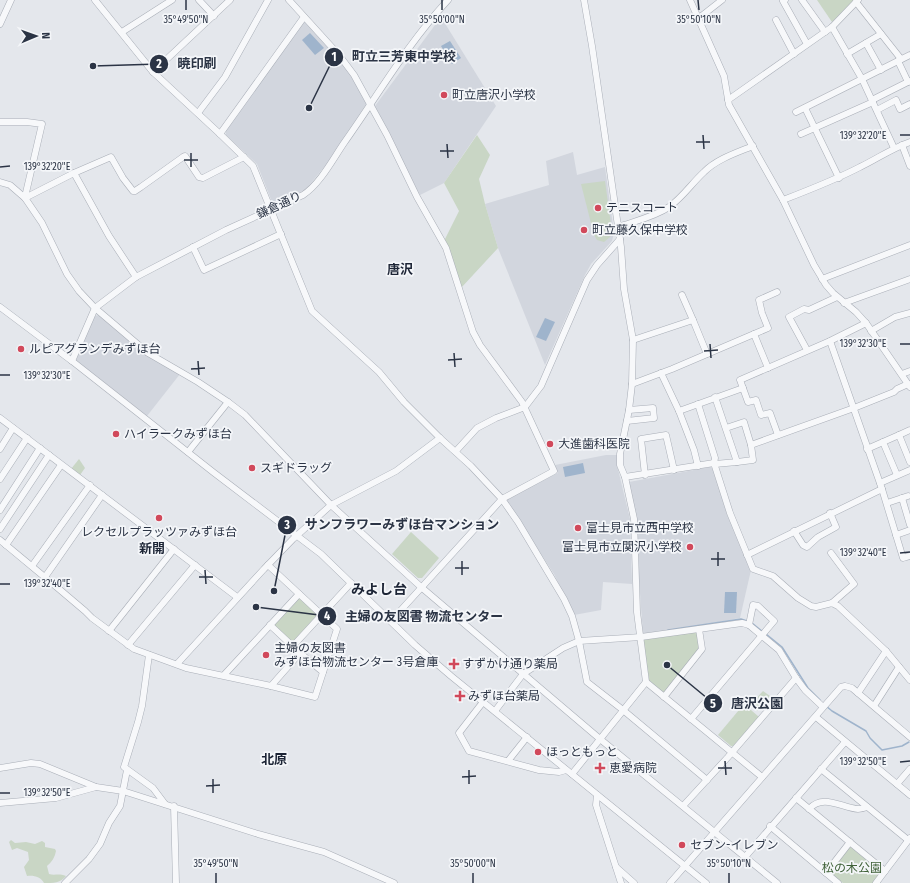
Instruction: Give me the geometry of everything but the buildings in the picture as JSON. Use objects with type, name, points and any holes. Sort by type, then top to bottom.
[{"type":"street","points":[[0,24],[11,0]]},
{"type":"street","points":[[95,0],[153,72],[253,166],[312,311],[379,372],[404,402],[440,438],[456,451],[502,499],[518,522],[557,586],[572,616],[579,641],[587,682],[707,780]]},
{"type":"street","points":[[122,32],[172,0]]},
{"type":"street","points":[[199,0],[214,16]]},
{"type":"street","points":[[153,72],[230,0]]},
{"type":"street","points":[[198,113],[225,77],[268,0]]},
{"type":"street","points":[[289,0],[352,70],[417,197],[446,248],[473,332],[480,345],[511,385],[525,407],[554,471],[502,499],[391,621]]},
{"type":"street","name":"鎌倉通り","points":[[72,361],[95,308],[136,277],[192,246],[303,195],[310,189],[331,163],[370,104],[421,32],[448,0]]},
{"type":"street","points":[[584,0],[592,44],[620,239],[624,289],[633,340],[632,384],[629,410],[620,454],[620,465],[625,478],[634,519],[636,612],[641,637],[646,682],[762,777]]},
{"type":"street","points":[[690,0],[724,76],[729,105],[783,200],[807,252],[822,279],[837,297],[856,312],[866,323],[909,386],[897,389],[894,392],[854,408],[751,445]]},
{"type":"street","points":[[699,18],[722,0]]},
{"type":"street","points":[[785,0],[783,1],[807,44]]},
{"type":"street","points":[[802,0],[825,32]]},
{"type":"street","points":[[728,100],[832,27],[857,1],[900,60],[910,81],[872,101],[801,134]]},
{"type":"street","points":[[220,134],[304,16]]},
{"type":"street","points":[[776,20],[794,54]]},
{"type":"street","points":[[832,27],[862,79],[894,148]]},
{"type":"street","points":[[847,54],[881,34]]},
{"type":"street","points":[[866,43],[881,70]]},
{"type":"street","points":[[796,112],[910,55]]},
{"type":"street","points":[[876,110],[896,100],[900,109],[910,104]]},
{"type":"street","points":[[805,108],[839,178]]},
{"type":"street","points":[[0,122],[26,122],[42,124],[25,197]]},
{"type":"street","points":[[783,200],[839,178],[894,148],[910,142]]},
{"type":"street","points":[[902,145],[910,166]]},
{"type":"street","points":[[618,227],[660,212],[669,207],[680,199],[712,165],[753,146]]},
{"type":"street","points":[[25,197],[111,157],[123,178],[133,191],[135,191],[185,156],[199,177],[203,178],[244,157]]},
{"type":"street","points":[[74,173],[108,236],[136,277]]},
{"type":"street","points":[[0,182],[10,185],[25,197],[42,223],[67,274],[79,291],[95,308],[148,353],[228,402],[245,415],[264,433],[331,505],[421,587],[600,739],[777,883]]},
{"type":"street","points":[[192,246],[204,270],[281,234]]},
{"type":"street","points":[[456,451],[477,428],[496,418],[525,407],[541,386],[587,280],[597,265],[620,239]]},
{"type":"street","points":[[822,279],[910,245]]},
{"type":"street","points":[[844,303],[910,279]]},
{"type":"street","points":[[632,384],[768,328],[759,300],[777,292]]},
{"type":"street","points":[[682,295],[707,354]]},
{"type":"street","points":[[807,350],[789,317],[804,309],[809,310],[837,297]]},
{"type":"street","points":[[0,307],[322,554],[421,650],[706,883]]},
{"type":"street","points":[[871,331],[895,318],[910,313]]},
{"type":"street","points":[[633,340],[693,320]]},
{"type":"street","points":[[778,435],[770,412],[761,415],[756,400],[748,402],[740,380],[830,341],[866,323]]},
{"type":"street","points":[[754,334],[768,368]]},
{"type":"street","points":[[830,341],[881,486],[903,558],[910,556]]},
{"type":"street","points":[[902,374],[910,370]]},
{"type":"street","points":[[660,373],[679,411],[694,450],[698,466]]},
{"type":"street","points":[[679,411],[743,388]]},
{"type":"street","points":[[716,397],[737,462]]},
{"type":"street","points":[[188,452],[228,402]]},
{"type":"street","points":[[698,404],[730,513],[753,569],[773,576],[798,598],[816,608],[832,603],[854,584],[831,553]]},
{"type":"street","points":[[627,421],[654,418],[653,408],[629,410]]},
{"type":"street","points":[[0,418],[237,597]]},
{"type":"street","points":[[625,478],[698,466],[753,460],[751,445],[744,422],[726,428]]},
{"type":"street","points":[[0,449],[13,428]]},
{"type":"street","points":[[867,449],[910,430]]},
{"type":"street","points":[[645,475],[640,439],[666,435],[674,470]]},
{"type":"street","points":[[899,435],[910,462]]},
{"type":"street","points":[[0,479],[27,438]]},
{"type":"street","points":[[177,664],[237,597],[331,505],[396,471],[440,438]]},
{"type":"street","points":[[883,442],[897,475]]},
{"type":"street","points":[[0,510],[40,448]]},
{"type":"street","points":[[0,529],[49,455]]},
{"type":"street","points":[[6,545],[61,465]]},
{"type":"street","points":[[747,554],[830,513],[881,486],[897,475],[910,470]]},
{"type":"street","points":[[32,566],[90,485]]},
{"type":"street","points":[[44,577],[102,495]]},
{"type":"street","points":[[886,503],[905,497],[910,525]]},
{"type":"street","points":[[794,531],[803,545],[807,547],[818,537],[836,527],[830,513]]},
{"type":"street","points":[[896,535],[910,530]]},
{"type":"street","points":[[0,540],[92,618],[128,645],[149,655],[186,668],[315,697],[337,629],[268,565]]},
{"type":"street","points":[[109,631],[174,549]]},
{"type":"street","points":[[128,645],[195,565]]},
{"type":"street","points":[[293,646],[351,583]]},
{"type":"street","points":[[224,676],[299,594]]},
{"type":"street","points":[[832,603],[838,606],[886,651],[910,680]]},
{"type":"street","points":[[691,719],[774,621],[758,606],[753,605],[750,623]]},
{"type":"street","points":[[495,711],[523,674],[563,648],[579,641],[641,637],[742,623],[750,623],[764,634],[779,650],[805,690],[825,705]]},
{"type":"street","points":[[270,625],[323,672]]},
{"type":"street","points":[[664,697],[702,649],[699,629]]},
{"type":"street","points":[[858,693],[886,651]]},
{"type":"street","points":[[271,686],[300,653]]},
{"type":"street","points":[[65,883],[89,859],[100,844],[109,823],[120,806],[126,770],[124,765],[138,722],[146,682],[149,655]]},
{"type":"street","points":[[874,706],[899,667]]},
{"type":"street","points":[[684,806],[796,678]]},
{"type":"street","points":[[572,774],[646,682]]},
{"type":"street","points":[[670,883],[839,689],[845,686],[852,688],[910,737]]},
{"type":"street","points":[[483,702],[459,733],[469,751],[539,770],[558,772],[566,770]]},
{"type":"street","points":[[816,717],[910,795]]},
{"type":"street","points":[[508,761],[527,737]]},
{"type":"street","points":[[745,857],[770,826],[845,742]]},
{"type":"street","points":[[0,768],[31,763],[40,764],[96,787],[123,791],[258,834],[324,852],[394,883]]},
{"type":"street","points":[[821,769],[909,839],[876,883]]},
{"type":"street","points":[[897,784],[910,769]]},
{"type":"street","points":[[126,770],[153,788],[165,804]]},
{"type":"street","points":[[0,803],[56,798],[96,787]]},
{"type":"street","points":[[597,795],[596,805],[620,883]]},
{"type":"street","points":[[796,798],[885,871]]},
{"type":"street","points":[[809,809],[816,803],[828,802],[839,803],[857,809],[867,807]]},
{"type":"street","points":[[174,806],[176,883]]},
{"type":"street","points":[[770,826],[838,883]]},
{"type":"street","points":[[826,873],[850,842]]},
{"type":"street","points":[[614,867],[634,883]]},
{"type":"shaded area","points":[[441,17],[496,106],[444,183],[420,195],[375,109],[375,106]]},
{"type":"shaded area","points":[[303,21],[306,21],[349,69],[367,104],[330,160],[306,189],[277,204],[272,202],[257,164],[226,135],[226,131]]},
{"type":"shaded area","points":[[573,152],[577,175],[605,167],[614,233],[612,241],[591,264],[585,275],[545,365],[498,248],[485,204],[549,185],[546,161]]},
{"type":"shaded area","points":[[99,315],[180,374],[147,416],[77,361],[76,357],[95,316]]},
{"type":"shaded area","name":"富士見市立西中学校","points":[[606,455],[617,455],[617,465],[630,519],[632,584],[603,582],[601,610],[574,615],[554,574],[507,501],[508,498],[558,473],[555,465]]},
{"type":"shaded area","name":"富士見市立関沢小学校","points":[[710,467],[713,468],[727,514],[751,570],[740,618],[645,635],[643,634],[639,580],[637,519],[629,482]]},
{"type":"green space","points":[[817,0],[855,0],[832,22]]},
{"type":"green space","points":[[477,135],[490,155],[479,179],[498,248],[461,288],[444,241],[459,211],[444,183]]},
{"type":"green space","name":"テニスコート","points":[[605,181],[612,232],[610,237],[604,242],[597,240],[594,235],[581,184]]},
{"type":"green space","points":[[79,459],[85,468],[80,475],[71,469]]},
{"type":"green space","points":[[411,532],[439,558],[422,578],[418,578],[392,554]]},
{"type":"green space","points":[[298,599],[301,599],[317,613],[294,641],[291,642],[275,627],[275,624]]},
{"type":"green space","points":[[697,631],[699,649],[665,692],[662,693],[649,680],[643,640],[645,638]]},
{"type":"green space","points":[[763,691],[770,696],[757,711],[750,705]]},
{"type":"green space","points":[[744,704],[759,717],[733,746],[731,746],[718,735]]},
{"type":"green space","points":[[11,840],[15,843],[26,842],[35,844],[42,841],[45,843],[45,847],[55,849],[56,851],[54,857],[47,866],[49,874],[66,876],[54,883],[44,883],[37,877],[27,876],[24,867],[29,860],[28,852],[17,848],[12,850],[9,842]]},
{"type":"green space","name":"松の木公園","points":[[849,847],[880,870],[881,873],[873,883],[843,883],[830,873]]},
{"type":"water","points":[[310,33],[324,48],[315,55],[302,40]]},
{"type":"water","points":[[450,41],[461,58],[452,64],[441,46]]},
{"type":"water","points":[[545,318],[555,322],[546,341],[536,337]]},
{"type":"water","points":[[583,463],[585,473],[565,477],[563,467]]},
{"type":"water","points":[[725,592],[737,592],[736,613],[724,613]]},
{"type":"waterway","points":[[668,630],[741,619],[747,621]]},
{"type":"waterway","points":[[752,623],[763,632]]},
{"type":"waterway","points":[[766,634],[782,647],[808,688],[820,700]]},
{"type":"waterway","points":[[826,706],[866,731],[870,738],[882,750],[902,746],[909,742]]},
{"type":"place","name":"暁印刷","points":[[93,66]]},
{"type":"place","name":"町立唐沢小学校","points":[[444,95]]},
{"type":"place","name":"町立三芳東中学校","points":[[309,108]]},
{"type":"place","name":"テニスコート","points":[[598,208]]},
{"type":"place","name":"町立藤久保中学校","points":[[584,230]]},
{"type":"place","name":"ルピアグランデみずほ台","points":[[21,349]]},
{"type":"place","name":"ハイラークみずほ台","points":[[116,434]]},
{"type":"place","name":"大進歯科医院","points":[[550,444]]},
{"type":"place","name":"スギドラッグ","points":[[252,468]]},
{"type":"place","name":"レクセルプラッツァみずほ台","points":[[159,518]]},
{"type":"place","name":"富士見市立西中学校","points":[[578,528]]},
{"type":"place","name":"富士見市立関沢小学校","points":[[690,547]]},
{"type":"place","name":"サンフラワーみずほ台マンション","points":[[274,591]]},
{"type":"place","name":"主婦の友図書 物流センター","points":[[256,607]]},
{"type":"place","name":"主婦の友図書 みずほ台物流センター 3号倉庫","points":[[266,655]]},
{"type":"place","name":"すずかけ通り薬局","points":[[454,664]]},
{"type":"place","name":"唐沢公園","points":[[667,665]]},
{"type":"place","name":"みずほ台薬局","points":[[460,696]]},
{"type":"place","name":"ほっともっと","points":[[538,752]]},
{"type":"place","name":"恵愛病院","points":[[600,768]]},
{"type":"place","name":"セブン-イレブン","points":[[682,845]]},
{"type":"district","name":"唐沢","points":[[400,269]]},
{"type":"district","name":"新開","points":[[152,548]]},
{"type":"district","name":"みよし台","points":[[379,589]]},
{"type":"district","name":"北原","points":[[274,759]]}]
